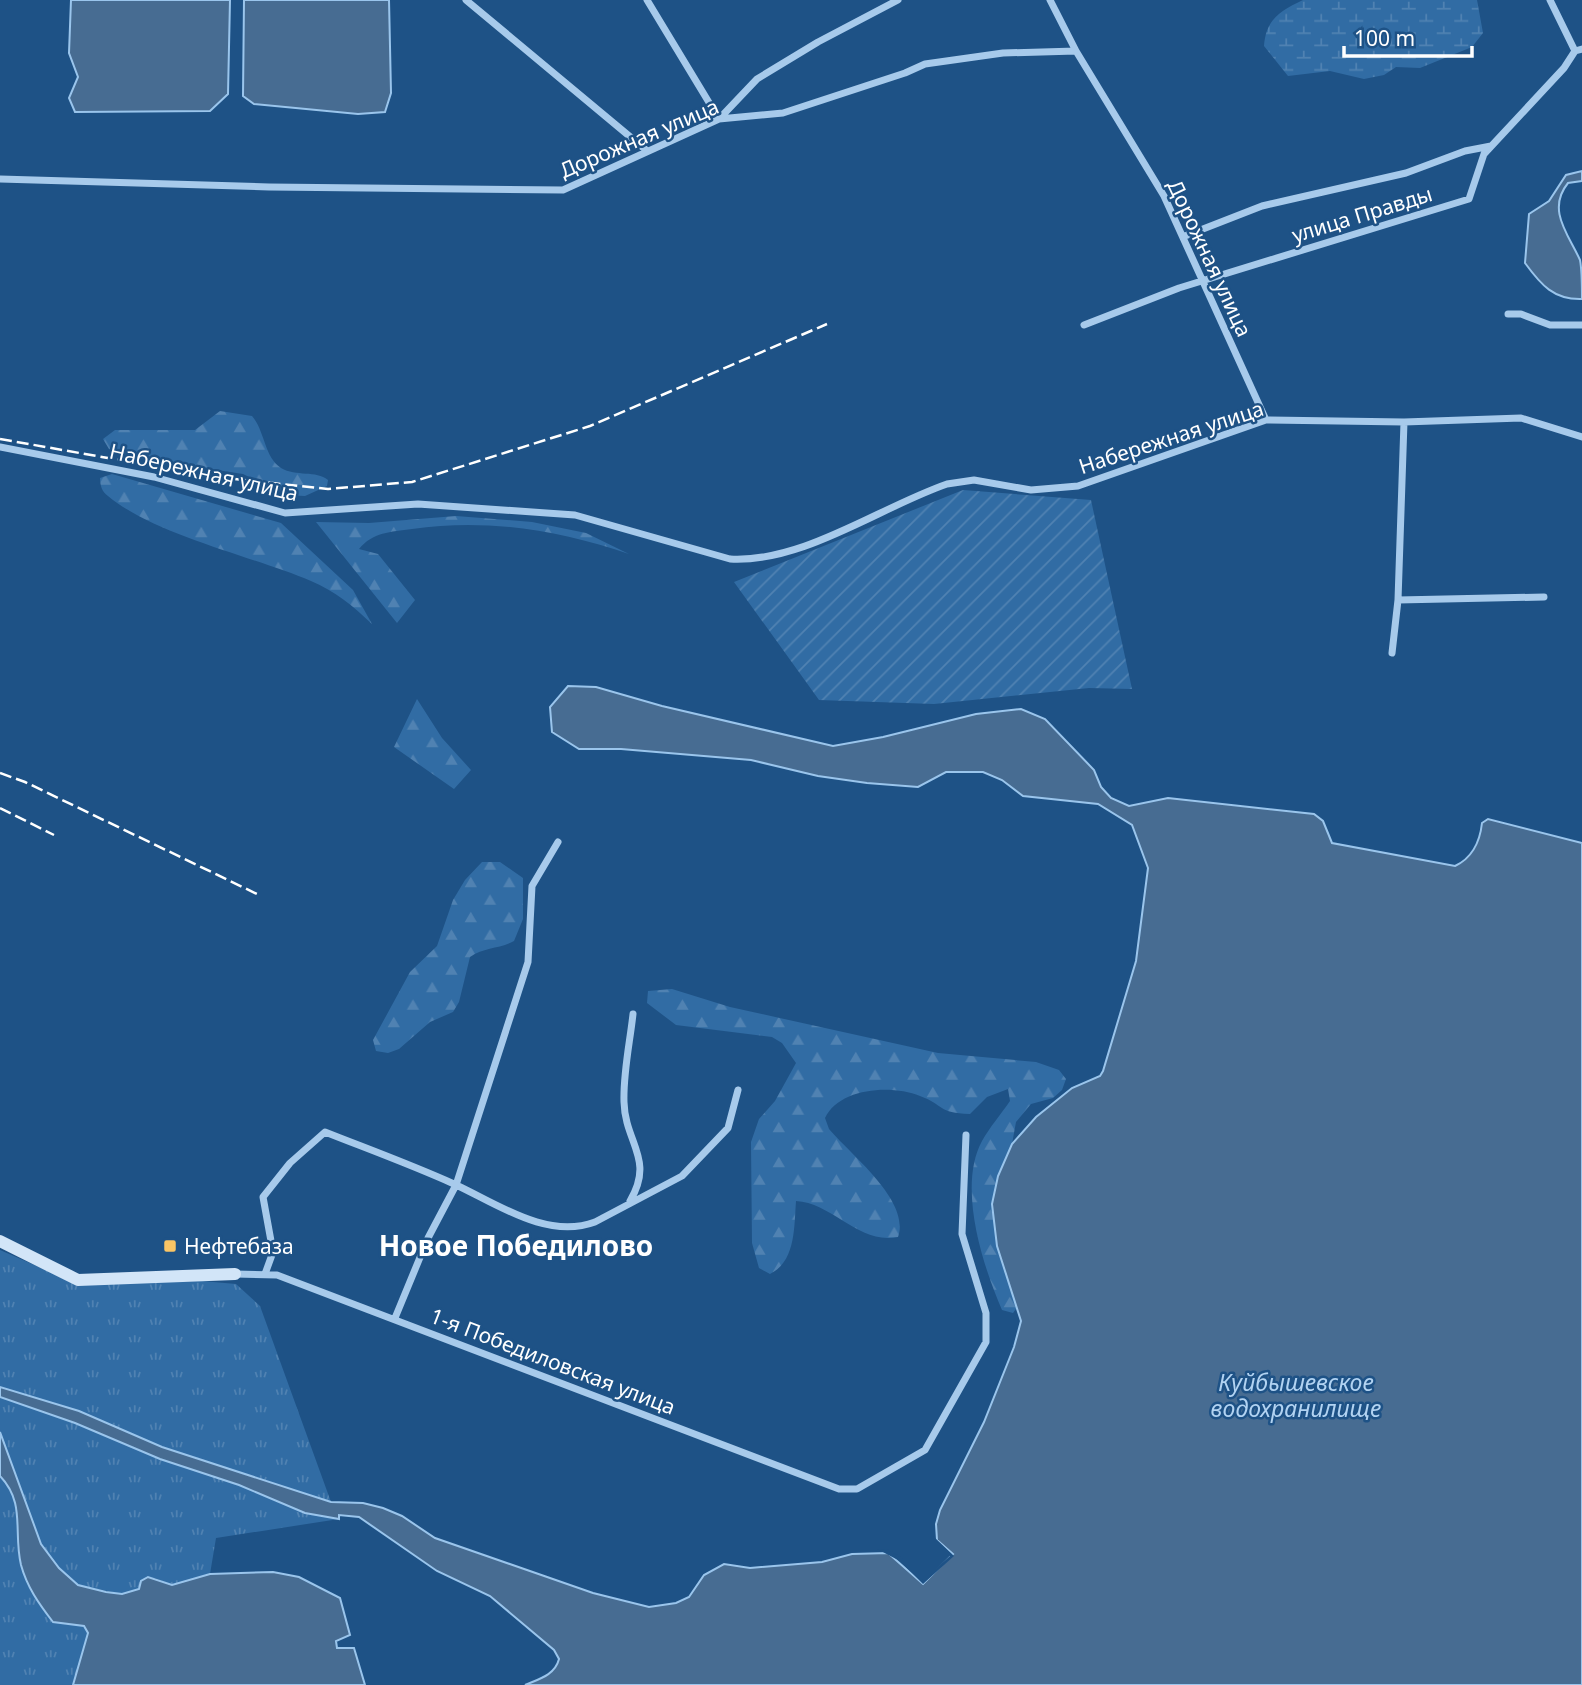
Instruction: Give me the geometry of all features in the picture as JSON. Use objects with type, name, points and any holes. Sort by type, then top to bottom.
[{"type":"street","points":[[466,0],[646,150]]},
{"type":"street","points":[[648,0],[719,119],[757,79],[818,42],[898,0]]},
{"type":"street","points":[[1050,0],[1076,51]]},
{"type":"street","points":[[1550,0],[1579,50]]},
{"type":"street","name":"улица Правды","points":[[1084,325],[1178,288],[1205,282],[1469,199],[1484,154],[1579,50]]},
{"type":"street","name":"Дорожная улица","points":[[0,179],[269,187],[563,190],[719,119],[783,113],[925,64],[1003,53],[1076,51],[1164,196],[1185,236],[1266,420]]},
{"type":"street","points":[[1185,236],[1262,205],[1406,173],[1465,151],[1491,146]]},
{"type":"street","points":[[1508,314],[1521,314],[1550,325],[1582,326]]},
{"type":"street","name":"Набережная улица","points":[[0,447],[153,477],[285,513],[418,504],[575,515],[730,559],[751,560],[789,552],[947,484],[974,480],[1031,490],[1078,486],[1266,420],[1404,422],[1521,418],[1582,437]]},
{"type":"street","points":[[1392,653],[1398,600],[1404,422]]},
{"type":"street","points":[[1398,600],[1544,597]]},
{"type":"street","points":[[395,1318],[429,1238],[456,1185],[528,962],[532,886],[558,842]]},
{"type":"street","points":[[629,1202],[641,1176],[641,1163],[624,1101],[633,1014]]},
{"type":"street","points":[[265,1275],[273,1252],[263,1197],[290,1163],[325,1132],[456,1185],[499,1209],[545,1224],[589,1225],[629,1202],[671,1183],[693,1166],[728,1128],[738,1090]]},
{"type":"street","name":"1-я Победиловская улица","points":[[235,1274],[277,1275],[839,1489],[857,1489],[925,1450],[986,1342],[986,1313],[962,1234],[966,1135]]},
{"type":"street","points":[[0,1241],[78,1280],[235,1274]]},
{"type":"green space","points":[[1303,0],[1477,0],[1483,33],[1472,47],[1420,68],[1396,67],[1384,75],[1364,79],[1330,71],[1288,76],[1264,46],[1265,37],[1276,17]]},
{"type":"green space","points":[[220,411],[252,416],[275,463],[287,471],[323,477],[328,480],[327,486],[305,496],[286,495],[243,474],[120,455],[109,449],[103,439],[115,430],[195,430]]},
{"type":"green space","points":[[112,474],[281,523],[353,590],[372,624],[320,585],[205,544],[128,510],[102,488],[100,478]]},
{"type":"green space","points":[[963,490],[1091,500],[1132,689],[1089,688],[934,704],[819,700],[734,582]]},
{"type":"green space","points":[[456,516],[532,522],[586,533],[629,554],[576,538],[522,528],[440,526],[382,534],[370,539],[359,549],[378,554],[415,600],[397,623],[316,522],[369,523]]},
{"type":"green space","points":[[417,699],[442,738],[471,770],[454,789],[394,747]]},
{"type":"green space","points":[[482,862],[500,862],[523,878],[523,919],[514,941],[470,957],[459,1002],[453,1012],[430,1022],[399,1049],[388,1053],[376,1051],[373,1040],[410,972],[437,946],[453,900],[465,880]]},
{"type":"green space","points":[[672,989],[730,1007],[938,1053],[1036,1062],[1059,1070],[1066,1079],[1062,1090],[1053,1098],[1031,1104],[1016,1122],[1012,1144],[998,1176],[997,1246],[1018,1306],[1013,1313],[1002,1310],[987,1272],[972,1203],[975,1160],[982,1141],[1010,1101],[1008,1089],[987,1097],[970,1114],[952,1112],[928,1099],[895,1090],[867,1091],[842,1100],[825,1118],[829,1129],[888,1194],[900,1223],[898,1237],[871,1235],[809,1203],[796,1201],[794,1232],[789,1252],[785,1261],[770,1274],[759,1268],[752,1243],[751,1142],[759,1119],[775,1101],[796,1063],[782,1043],[772,1037],[676,1025],[647,1003],[648,991]]},
{"type":"green space","points":[[0,1250],[78,1284],[202,1281],[236,1284],[260,1306],[331,1502],[162,1447],[79,1411],[0,1387]]},
{"type":"green space","points":[[0,1397],[75,1423],[160,1459],[239,1485],[305,1513],[339,1519],[216,1538],[210,1574],[172,1585],[155,1578],[141,1581],[140,1589],[122,1594],[78,1585],[59,1568],[41,1544],[0,1432]]},
{"type":"green space","points":[[0,1476],[13,1496],[17,1516],[18,1549],[23,1567],[64,1624],[84,1626],[88,1633],[73,1685],[0,1685]]},
{"type":"water","points":[[71,0],[230,0],[228,94],[210,111],[75,112],[69,98],[78,77],[69,53]]},
{"type":"water","points":[[244,0],[389,0],[391,93],[385,112],[358,114],[254,104],[243,96]]},
{"type":"water","points":[[1582,171],[1582,181],[1568,183],[1559,203],[1562,222],[1581,264],[1582,299],[1572,299],[1549,290],[1525,263],[1529,214],[1549,201],[1566,175]]},
{"type":"water","name":"Куйбышевское водохранилище","points":[[568,686],[596,687],[662,706],[833,746],[883,737],[976,714],[1021,709],[1045,719],[1094,770],[1101,787],[1111,798],[1129,806],[1168,798],[1314,814],[1323,821],[1332,843],[1455,866],[1470,854],[1477,842],[1482,823],[1488,819],[1582,843],[1582,1685],[525,1685],[546,1676],[554,1669],[559,1659],[554,1650],[490,1596],[437,1571],[359,1517],[339,1515],[339,1519],[305,1513],[239,1485],[160,1459],[75,1423],[0,1397],[0,1387],[79,1411],[162,1447],[331,1502],[363,1503],[383,1508],[402,1516],[435,1538],[593,1593],[649,1607],[676,1603],[689,1597],[704,1575],[724,1564],[750,1568],[822,1562],[852,1554],[888,1553],[923,1584],[953,1554],[937,1540],[936,1524],[940,1510],[984,1422],[1014,1347],[1021,1321],[997,1246],[992,1204],[998,1176],[1012,1144],[1036,1117],[1072,1088],[1100,1076],[1103,1071],[1136,961],[1148,868],[1132,825],[1098,804],[1023,796],[1002,780],[983,772],[946,772],[918,787],[818,776],[751,760],[621,749],[579,749],[552,732],[550,707]]},
{"type":"water","points":[[0,1432],[41,1544],[59,1568],[78,1585],[122,1594],[139,1589],[141,1581],[148,1577],[172,1585],[210,1574],[273,1572],[299,1577],[340,1598],[350,1635],[336,1641],[337,1648],[354,1648],[365,1685],[73,1685],[88,1633],[84,1626],[53,1622],[27,1581],[19,1553],[16,1507],[8,1486],[0,1476]]},
{"type":"pier","points":[[933,1536],[954,1556],[923,1584],[900,1561],[877,1549],[889,1550],[902,1558],[923,1580],[950,1556],[935,1542]]},
{"type":"railway","points":[[0,439],[216,477],[328,489],[412,482],[590,426],[827,324]]},
{"type":"railway","points":[[0,773],[25,782],[257,894]]},
{"type":"railway","points":[[0,808],[54,835]]},
{"type":"place","name":"Нефтебаза","points":[[170,1246]]},
{"type":"district","name":"Новое Победилово","points":[[516,1245]]}]
